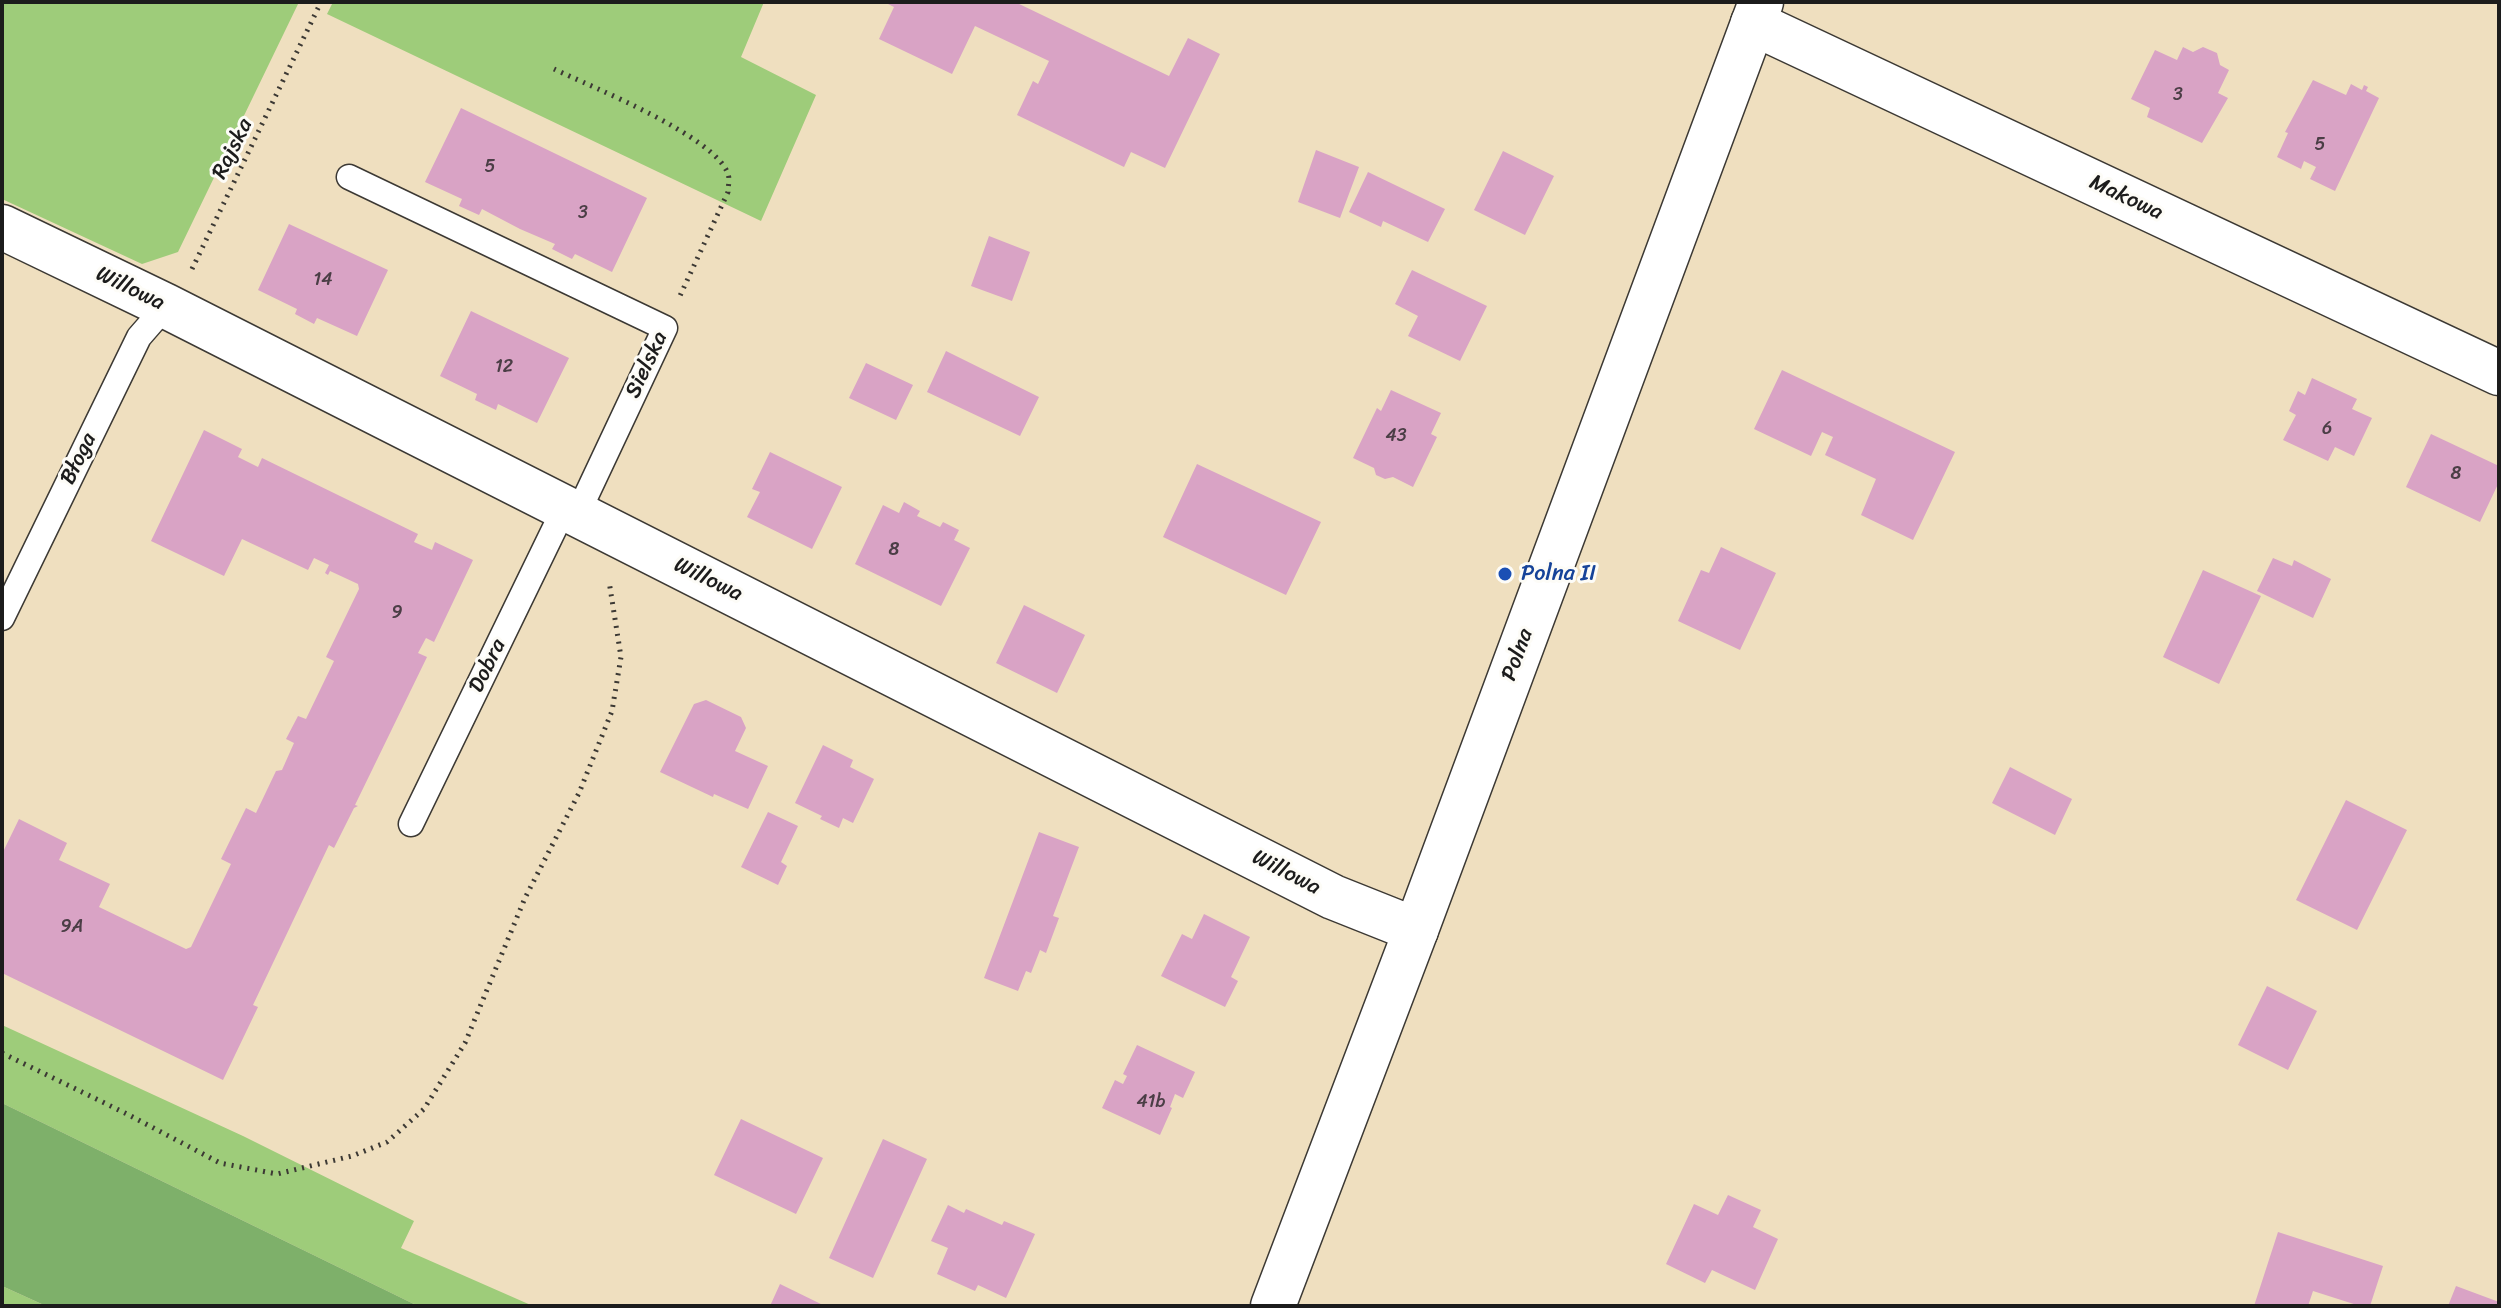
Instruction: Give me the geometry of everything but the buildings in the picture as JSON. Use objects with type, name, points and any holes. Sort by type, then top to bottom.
[{"type":"street","name":"Makowa","points":[[1757,13],[2499,373]]},
{"type":"street","name":"Polna","points":[[1273,1306],[1757,13]]},
{"type":"street","name":"Willowa","points":[[2,227],[166,306],[1333,897],[1416,930]]},
{"type":"lane","points":[[349,177],[665,328]]},
{"type":"lane","name":"Błoga","points":[[2,618],[139,337],[166,306]]},
{"type":"lane","name":"Sielska","points":[[570,512],[665,328]]},
{"type":"lane","name":"Dobra","points":[[411,824],[570,512]]},
{"type":"path","name":"Rajska","points":[[166,306],[196,265],[321,2]]},
{"type":"path","name":"Sielska","points":[[554,69],[677,128],[711,152],[728,175],[728,192],[719,214],[665,328]]},
{"type":"path","points":[[2,1053],[220,1163],[277,1174],[352,1156],[387,1142],[424,1109],[465,1043],[525,898],[579,793],[612,711],[621,657],[611,585],[570,512]]},
{"type":"green space","points":[[2,2],[299,2],[178,252],[142,264],[2,199]]},
{"type":"green space","points":[[333,2],[764,2],[741,57],[816,95],[761,221],[327,14]]},
{"type":"green space","points":[[2,1025],[243,1136],[414,1221],[401,1248],[533,1306],[418,1306],[2,1103]]},
{"type":"green space","points":[[2,1103],[418,1306],[46,1306],[2,1286]]},
{"type":"green space","points":[[2,1286],[46,1306],[2,1306]]},
{"type":"place","name":"Polna II","points":[[1505,574]]}]
